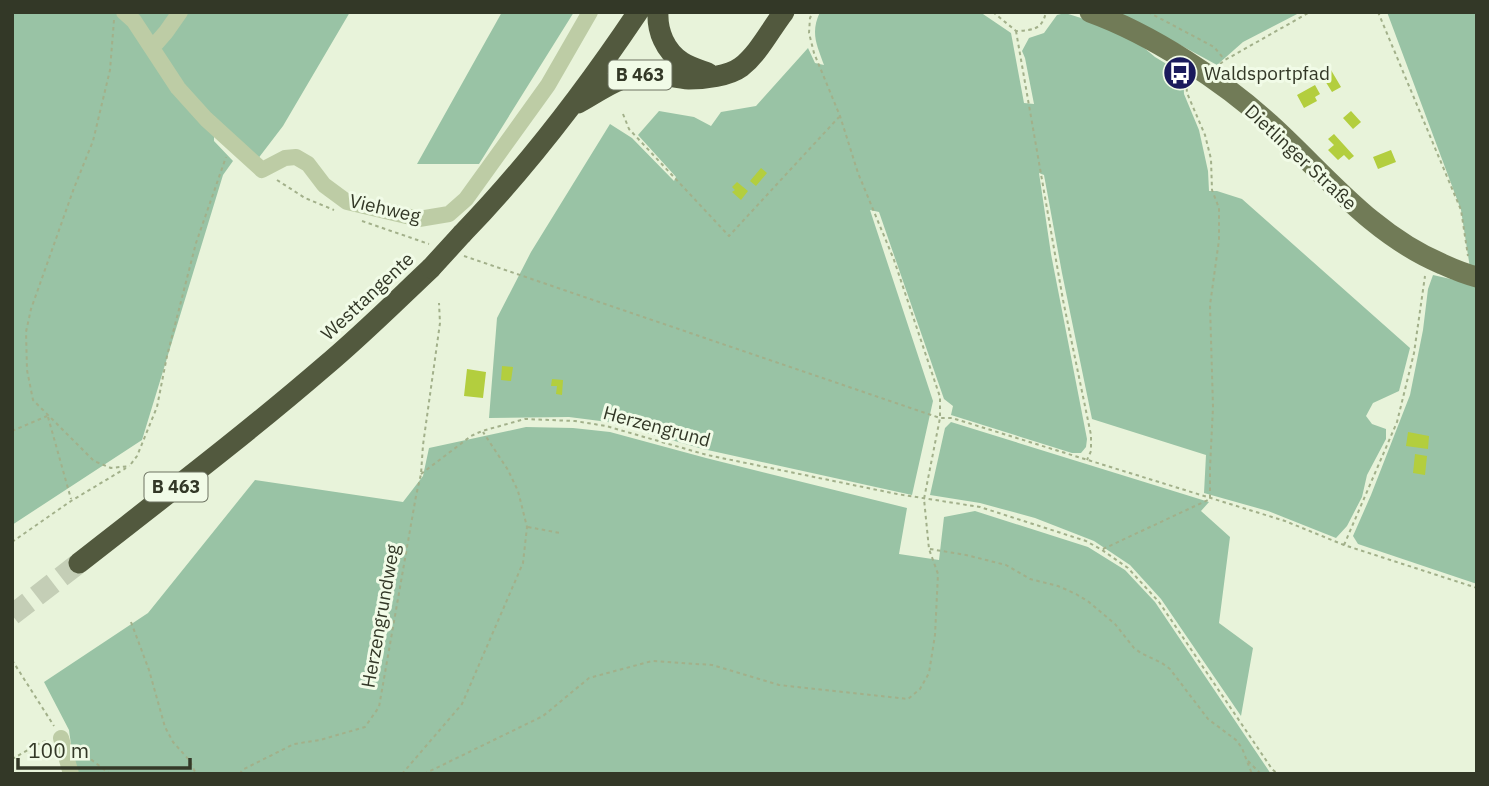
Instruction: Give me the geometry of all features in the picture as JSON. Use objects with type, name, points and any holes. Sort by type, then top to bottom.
[{"type":"highway","name":"Westtangente","points":[[79,563],[327,365],[431,268],[534,155],[638,12]]},
{"type":"highway","name":"B 463","points":[[658,12],[661,36],[673,54],[682,62],[717,76]]},
{"type":"highway","name":"B 463","points":[[570,108],[631,76],[656,74],[689,79],[723,75],[739,68],[753,56],[773,21],[784,12]]},
{"type":"main road","name":"Dietlinger Straße","points":[[1090,12],[1138,34],[1207,75],[1269,123],[1350,203],[1400,243],[1426,257],[1475,276]]},
{"type":"street","name":"Viehweg","points":[[124,12],[134,21],[178,88],[206,119],[262,170],[285,158],[296,157],[308,164],[324,185],[346,202],[419,219],[449,214],[466,199],[548,85],[590,12]]},
{"type":"street","points":[[152,48],[180,12]]},
{"type":"street","points":[[61,738],[71,774]]},
{"type":"path","points":[[114,12],[110,70],[93,141],[31,309],[26,332],[27,370],[33,400],[94,461],[111,468],[130,466]]},
{"type":"path","points":[[424,774],[543,716],[589,678],[652,661],[712,665],[779,685],[908,699],[920,689],[929,673],[935,635],[938,573],[929,549],[924,499],[940,418],[940,397],[894,260],[858,173],[812,43],[809,33],[813,12]]},
{"type":"path","points":[[993,12],[1016,31],[1063,300],[1091,435],[1091,451],[1087,460]]},
{"type":"path","points":[[1016,31],[1033,30],[1044,22],[1046,12]]},
{"type":"path","points":[[1149,12],[1214,47],[1225,60]]},
{"type":"path","points":[[1207,75],[1225,60],[1310,12]]},
{"type":"path","points":[[1378,12],[1461,210],[1475,276]]},
{"type":"path","points":[[1188,63],[1185,77],[1187,93],[1205,135],[1211,159],[1212,190],[1219,208],[1219,240],[1210,306],[1213,407],[1210,499]]},
{"type":"path","points":[[623,114],[629,130],[729,236],[839,116]]},
{"type":"path","points":[[12,542],[71,501],[130,466],[137,456],[157,407],[196,243],[232,143]]},
{"type":"path","name":"Viehweg","points":[[398,234],[431,245]]},
{"type":"path","points":[[465,257],[940,418],[952,418],[1285,521],[1343,545],[1477,588]]},
{"type":"path","points":[[1343,545],[1397,422],[1414,353],[1425,282],[1426,257]]},
{"type":"path","name":"Herzengrundweg","points":[[240,774],[242,770],[294,744],[320,740],[365,727],[379,707],[421,474],[440,323],[439,303]]},
{"type":"path","points":[[12,431],[48,416]]},
{"type":"path","points":[[48,416],[71,501]]},
{"type":"path","name":"Herzengrund","points":[[421,474],[471,436],[482,431],[525,419],[575,421],[607,426],[707,454],[897,494],[980,507],[1086,541],[1128,568],[1158,602],[1264,758],[1278,774]]},
{"type":"path","points":[[402,774],[462,704],[523,564],[527,527],[518,491],[508,470],[482,431]]},
{"type":"path","points":[[1102,550],[1210,499]]},
{"type":"path","points":[[527,527],[560,533]]},
{"type":"path","points":[[929,549],[1011,567],[1030,579],[1058,586],[1089,601],[1115,624],[1134,648],[1170,669],[1208,719],[1236,740],[1248,760],[1252,774]]},
{"type":"path","points":[[131,622],[149,670],[165,727],[197,774]]},
{"type":"path","points":[[12,660],[61,738],[110,774]]},
{"type":"path","points":[[12,759],[40,743],[61,738]]},
{"type":"path","points":[[1248,760],[1261,774]]},
{"type":"green space","points":[[12,12],[350,12],[283,126],[257,160],[214,116],[214,141],[233,161],[223,175],[142,440],[12,525]]},
{"type":"green space","points":[[502,12],[574,12],[479,164],[417,164]]},
{"type":"green space","points":[[820,12],[980,12],[1011,33],[1024,103],[1034,104],[1022,51],[1029,38],[1044,33],[1057,15],[1065,13],[1094,22],[1137,42],[1183,74],[1184,94],[1199,130],[1208,171],[1209,191],[1242,199],[1410,348],[1399,391],[1373,403],[1366,416],[1372,424],[1386,429],[1386,439],[1367,475],[1362,497],[1347,526],[1336,538],[1268,511],[1204,493],[1206,455],[1092,419],[1044,175],[1039,173],[1051,254],[1087,439],[1086,447],[1081,453],[1072,453],[951,415],[953,406],[944,399],[879,212],[870,210],[933,401],[912,495],[703,449],[608,422],[569,417],[489,418],[497,318],[531,252],[610,124],[632,138],[674,181],[676,177],[638,135],[659,111],[694,117],[711,126],[721,112],[756,106],[808,48],[815,63],[824,65],[815,33]]},
{"type":"green space","points":[[1114,12],[1301,12],[1243,42],[1217,65]]},
{"type":"green space","points":[[1387,12],[1477,12],[1477,269],[1470,268],[1461,210]]},
{"type":"green space","points":[[1433,275],[1477,285],[1477,584],[1358,544],[1353,536],[1410,395],[1428,289]]},
{"type":"green space","points":[[951,422],[1209,502],[1201,511],[1230,537],[1219,623],[1253,648],[1241,716],[1161,599],[1130,565],[1094,541],[1035,518],[980,503],[930,495],[945,428]]},
{"type":"green space","points":[[526,427],[610,432],[907,508],[899,554],[939,560],[944,517],[975,511],[1088,547],[1125,570],[1155,602],[1271,774],[75,774],[69,730],[44,682],[148,613],[255,480],[403,502],[423,476],[429,448]]},
{"type":"building","points":[[1331,70],[1341,87],[1332,92],[1322,76]]},
{"type":"building","points":[[1315,85],[1320,94],[1315,97],[1317,101],[1304,108],[1297,95]]},
{"type":"building","points":[[1351,111],[1361,122],[1353,129],[1343,118]]},
{"type":"building","points":[[1334,134],[1354,156],[1349,160],[1344,155],[1338,160],[1328,150],[1334,145],[1328,139]]},
{"type":"building","points":[[1391,150],[1396,162],[1378,169],[1373,157]]},
{"type":"building","points":[[761,168],[767,173],[756,186],[750,181]]},
{"type":"building","points":[[737,182],[748,191],[741,200],[732,192],[735,190],[732,187]]},
{"type":"building","points":[[502,366],[513,367],[511,381],[501,380]]},
{"type":"building","points":[[467,369],[486,372],[483,398],[464,396]]},
{"type":"building","points":[[552,379],[563,380],[562,395],[556,394],[557,386],[551,386]]},
{"type":"building","points":[[1408,432],[1429,436],[1428,449],[1406,446]]},
{"type":"building","points":[[1415,454],[1427,456],[1425,475],[1413,473]]},
{"type":"tunnel","points":[[12,615],[79,563]]},
{"type":"place","name":"Waldsportpfad","points":[[1180,73]]}]
